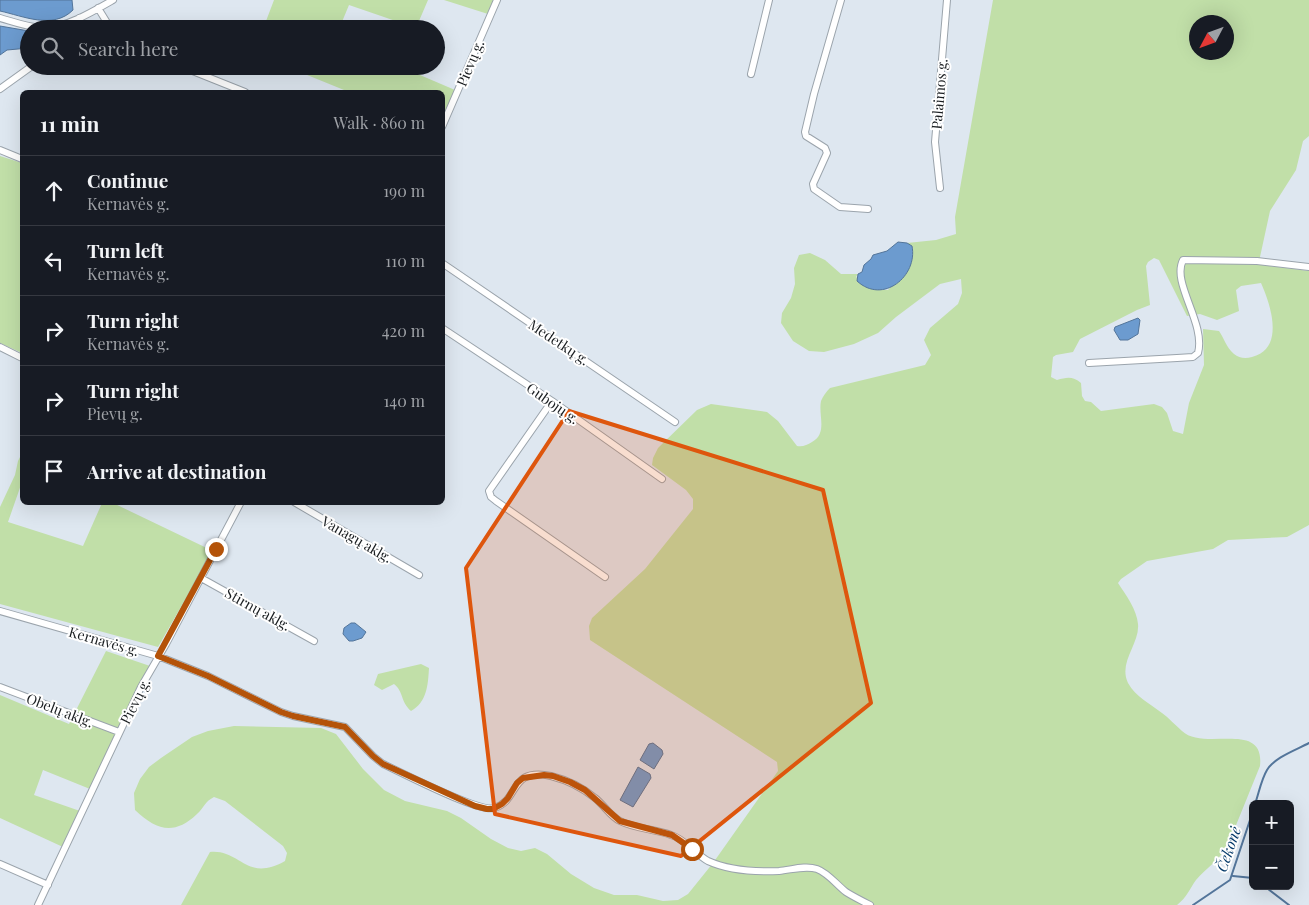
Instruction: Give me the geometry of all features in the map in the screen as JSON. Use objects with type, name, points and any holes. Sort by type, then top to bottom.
[{"type":"street","points":[[74,20],[113,0]]},
{"type":"street","name":"Pievų g.","points":[[445,120],[497,0]]},
{"type":"street","points":[[751,74],[770,0]]},
{"type":"street","points":[[841,0],[805,132],[806,136],[825,148],[827,153],[813,184],[814,189],[840,207],[868,209]]},
{"type":"street","name":"Palaimos g.","points":[[940,188],[935,142],[947,0]]},
{"type":"street","points":[[98,8],[105,20]]},
{"type":"street","points":[[0,18],[20,24]]},
{"type":"street","points":[[0,89],[20,75]]},
{"type":"street","points":[[202,75],[240,90]]},
{"type":"street","points":[[0,150],[20,157]]},
{"type":"street","points":[[1089,363],[1192,357],[1198,352],[1200,345],[1198,327],[1181,277],[1180,266],[1183,260],[1257,260],[1309,267]]},
{"type":"street","name":"Medetkų g.","points":[[445,265],[675,422]]},
{"type":"street","name":"Gubojų g.","points":[[445,330],[552,401],[662,479]]},
{"type":"street","points":[[0,347],[20,357]]},
{"type":"street","points":[[552,401],[489,491],[491,497],[496,501],[605,577]]},
{"type":"street","name":"Pievų g.","points":[[38,905],[140,687],[239,505]]},
{"type":"street","name":"Vanagų aklg.","points":[[299,505],[419,575]]},
{"type":"street","name":"Stirnų aklg.","points":[[201,578],[314,641]]},
{"type":"street","name":"Kernavės g.","points":[[0,611],[158,656],[208,676],[281,712],[345,727],[383,764],[475,806],[493,809],[508,798],[517,783],[523,778],[544,775],[553,776],[585,790],[620,821],[672,835],[709,861],[752,871],[806,868],[818,870],[846,892],[870,905]]},
{"type":"street","name":"Obelų aklg.","points":[[0,687],[119,732]]},
{"type":"street","points":[[0,864],[48,885]]},
{"type":"highlighted area","points":[[569,411],[823,490],[871,703],[681,856],[495,814],[466,568]]},
{"type":"green space","points":[[274,0],[428,0],[419,20],[393,20],[349,5],[343,20],[266,20]]},
{"type":"green space","points":[[444,0],[495,0],[488,14]]},
{"type":"green space","points":[[993,0],[1309,0],[1309,136],[1303,141],[1296,170],[1270,211],[1260,257],[1263,265],[1309,271],[1309,525],[1287,537],[1228,540],[1213,549],[1147,561],[1118,583],[1133,608],[1138,624],[1136,639],[1127,660],[1126,668],[1128,683],[1131,688],[1182,731],[1192,737],[1243,740],[1253,744],[1259,752],[1260,766],[1228,845],[1220,856],[1196,880],[1186,896],[1177,905],[181,905],[210,852],[221,852],[252,867],[272,867],[285,861],[287,853],[283,846],[225,801],[214,797],[189,821],[173,828],[158,826],[135,810],[134,793],[140,779],[149,767],[192,737],[208,731],[234,726],[321,728],[336,734],[363,769],[384,790],[405,801],[447,811],[508,848],[521,851],[535,848],[547,854],[571,874],[594,888],[614,895],[637,895],[663,901],[678,900],[688,894],[713,863],[778,771],[777,762],[590,640],[589,626],[592,618],[645,569],[693,509],[693,499],[686,490],[652,465],[653,458],[658,448],[697,410],[711,404],[767,412],[778,421],[797,446],[805,446],[820,434],[821,401],[830,388],[925,365],[931,355],[924,340],[930,328],[958,304],[962,293],[961,279],[940,284],[878,333],[854,344],[824,352],[809,351],[793,341],[781,323],[782,313],[791,298],[795,284],[794,268],[799,255],[810,253],[825,260],[841,274],[858,274],[856,277],[873,289],[888,290],[910,265],[913,253],[912,246],[907,243],[936,240],[956,234],[955,217]],"holes":[[[1154,258],[1159,260],[1187,316],[1200,314],[1217,320],[1239,311],[1236,290],[1241,286],[1261,283],[1273,325],[1269,345],[1262,352],[1249,358],[1234,354],[1219,331],[1203,329],[1204,365],[1189,403],[1183,434],[1173,431],[1167,413],[1162,407],[1154,404],[1101,411],[1091,402],[1085,401],[1082,396],[1081,383],[1075,379],[1064,378],[1057,380],[1051,377],[1053,357],[1073,352],[1080,339],[1150,305],[1146,266]]]},
{"type":"green space","points":[[307,75],[420,75],[455,90],[445,113],[445,90],[344,90]]},
{"type":"green space","points":[[0,156],[20,162],[20,352],[0,343]]},
{"type":"green space","points":[[20,457],[20,488],[8,522],[83,546],[101,505],[117,505],[213,551],[158,647],[0,604],[0,507],[15,475]]},
{"type":"green space","points":[[106,651],[150,666],[90,789],[43,770],[34,795],[80,811],[63,847],[0,818],[0,695],[69,724]]},
{"type":"green space","points":[[421,664],[429,668],[426,692],[420,703],[411,711],[394,684],[382,690],[374,685],[378,674]]},
{"type":"water","points":[[0,0],[72,0],[73,10],[65,16],[56,19],[38,20],[0,11]]},
{"type":"water","points":[[0,26],[20,29],[20,49],[7,50],[0,55]]},
{"type":"water","points":[[898,242],[907,243],[912,246],[910,268],[904,277],[896,284],[877,290],[867,288],[857,281],[858,274],[862,272],[864,265],[873,255],[887,251]]},
{"type":"water","points":[[1138,318],[1140,320],[1138,334],[1128,340],[1120,340],[1114,330],[1115,327]]},
{"type":"water","points":[[351,623],[355,623],[366,632],[362,638],[349,641],[343,634],[344,628]]},
{"type":"water","points":[[653,743],[662,750],[663,754],[654,769],[640,760],[649,744]]},
{"type":"water","points":[[638,767],[650,774],[651,778],[633,807],[620,800]]},
{"type":"waterway","name":"Čekonė","points":[[1256,800],[1263,778],[1271,765],[1280,758],[1309,743]]},
{"type":"waterway","name":"Čekonė","points":[[1193,905],[1230,880],[1249,823]]},
{"type":"waterway","points":[[1233,876],[1249,878]]},
{"type":"waterway","points":[[1269,890],[1289,905]]},
{"type":"route","points":[[216,549],[158,656],[208,676],[281,712],[345,727],[383,764],[475,806],[493,809],[508,798],[517,783],[523,778],[544,775],[553,776],[585,790],[596,798],[612,816],[620,821],[672,835],[692,849]]}]
